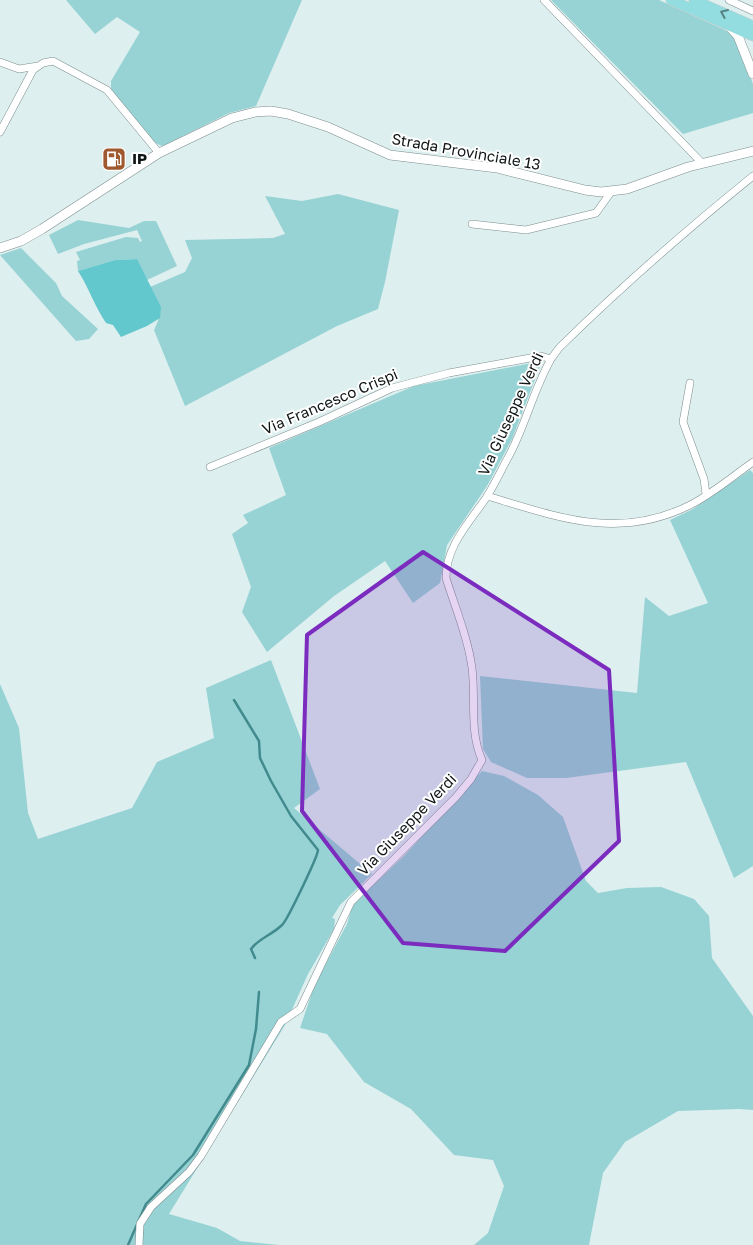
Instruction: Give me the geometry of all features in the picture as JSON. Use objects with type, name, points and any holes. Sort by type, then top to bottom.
[{"type":"main road","points":[[672,0],[753,36]]},
{"type":"main road","points":[[694,0],[753,26]]},
{"type":"main road","points":[[728,25],[738,36],[753,74]]},
{"type":"main road","name":"Strada Provinciale 13","points":[[0,248],[21,241],[35,233],[159,153],[232,118],[255,112],[271,111],[328,127],[390,155],[497,168],[585,190],[610,192],[627,189],[702,163],[753,151]]},
{"type":"street","points":[[544,0],[702,163]]},
{"type":"street","points":[[729,0],[753,11]]},
{"type":"street","points":[[0,62],[19,69],[53,61],[107,90],[159,153]]},
{"type":"street","points":[[0,132],[33,70],[38,66]]},
{"type":"street","name":"Via Giuseppe Verdi","points":[[139,1245],[140,1224],[151,1206],[189,1172],[281,1022],[300,1009],[351,902],[456,797],[471,779],[482,760],[477,749],[474,730],[472,667],[446,578],[446,566],[461,534],[487,496],[511,452],[551,359],[559,348],[619,288],[668,245],[753,176]]},
{"type":"street","points":[[472,224],[526,230],[596,213],[610,192]]},
{"type":"street","name":"Via Francesco Crispi","points":[[210,467],[319,422],[392,388],[449,373],[541,356],[551,359]]},
{"type":"street","points":[[690,383],[683,422],[704,479],[706,494]]},
{"type":"street","points":[[487,496],[544,513],[598,525],[629,524],[670,514],[691,504],[753,462]]},
{"type":"highlighted area","points":[[423,552],[609,670],[619,841],[505,951],[403,943],[302,811],[307,635]]},
{"type":"shaded area","points":[[66,0],[302,0],[256,106],[229,113],[163,146],[149,138],[142,131],[111,89],[111,81],[140,32],[117,17],[95,34]]},
{"type":"shaded area","points":[[551,0],[659,0],[725,30],[736,39],[753,84],[753,113],[683,134]]},
{"type":"shaded area","points":[[338,194],[399,210],[378,309],[337,326],[185,406],[154,330],[160,308],[150,287],[185,272],[192,258],[185,240],[273,238],[285,234],[265,196],[302,201]]},
{"type":"shaded area","points":[[78,220],[129,228],[144,221],[156,221],[177,266],[147,280],[136,259],[115,260],[78,271],[77,261],[80,260],[76,252],[126,237],[138,238],[140,242],[142,241],[137,230],[84,244],[58,254],[49,235]]},
{"type":"shaded area","points":[[21,248],[56,283],[62,296],[98,329],[89,339],[76,341],[0,255]]},
{"type":"shaded area","points":[[137,259],[161,307],[160,318],[121,337],[113,325],[106,323],[78,271],[115,260]]},
{"type":"shaded area","points":[[542,361],[512,439],[487,486],[447,545],[440,583],[413,603],[385,561],[334,596],[267,652],[242,612],[251,587],[232,534],[248,523],[243,515],[286,495],[269,448],[414,386]]},
{"type":"shaded area","points":[[750,470],[753,473],[753,866],[734,878],[686,762],[566,778],[527,778],[491,762],[483,749],[480,676],[637,693],[645,597],[669,616],[708,603],[670,520],[693,509]]},
{"type":"shaded area","points":[[271,660],[320,789],[294,808],[372,874],[340,905],[332,918],[335,919],[334,929],[308,974],[285,1025],[169,1214],[217,1228],[240,1241],[279,1245],[0,1245],[0,684],[19,728],[28,813],[38,839],[132,808],[157,762],[214,738],[206,688]]},
{"type":"shaded area","points":[[482,771],[504,776],[538,795],[563,817],[586,881],[598,893],[627,888],[661,887],[694,899],[709,916],[712,958],[753,1016],[753,1110],[678,1111],[625,1142],[603,1173],[589,1245],[474,1245],[488,1233],[504,1186],[493,1160],[454,1155],[411,1109],[364,1082],[327,1034],[300,1028],[315,984],[347,924],[353,904],[404,856]]},
{"type":"waterway","points":[[234,700],[259,741],[260,758],[271,781],[291,816],[318,850],[296,901],[285,921],[251,949],[255,958]]},
{"type":"waterway","points":[[128,1245],[146,1204],[193,1155],[249,1065],[256,1029],[259,992]]},
{"type":"place","name":"IP","points":[[114,159]]}]
